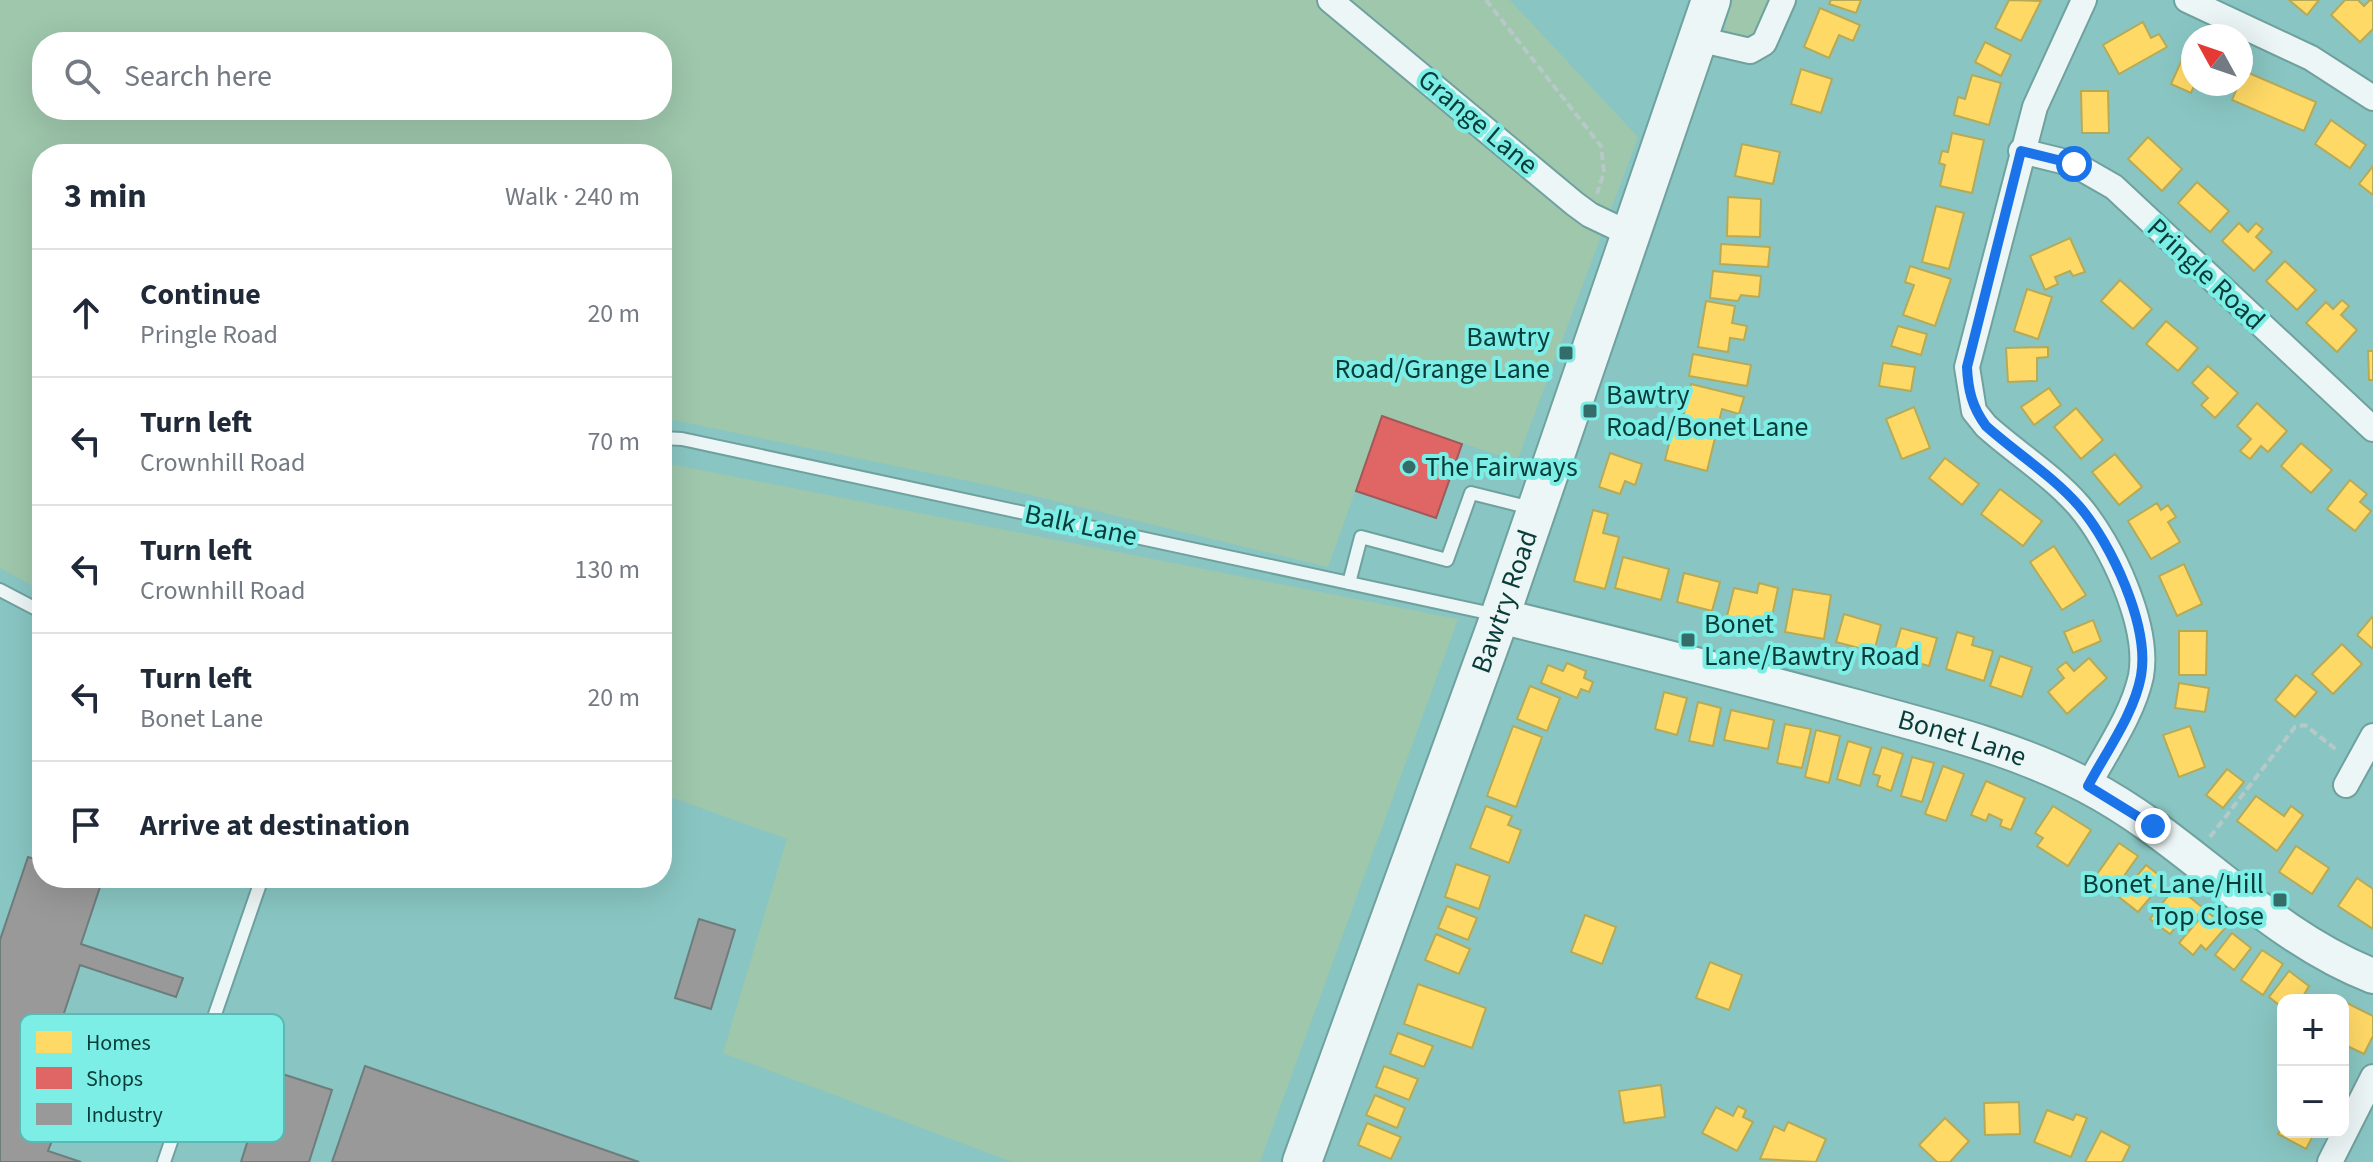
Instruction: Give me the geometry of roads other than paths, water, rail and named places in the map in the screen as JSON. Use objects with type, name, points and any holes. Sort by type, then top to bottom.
[{"type":"main road","name":"Bawtry Road","points":[[1302,1162],[1500,616],[1632,235],[1703,17]]},
{"type":"main road","name":"Bonet Lane","points":[[1500,616],[1930,727],[1991,746],[2088,786],[2153,826],[2307,945],[2335,961],[2373,976]]},
{"type":"street","name":"Grange Lane","points":[[1330,0],[1590,215],[1632,235]]},
{"type":"street","name":"Bawtry Road","points":[[1703,17],[1750,51],[1764,43],[1783,0]]},
{"type":"street","points":[[2084,0],[2044,84],[2021,151],[1970,352],[1968,388],[1974,411],[1986,426],[2060,487],[2096,529],[2136,617],[2143,648],[2141,677],[2129,709],[2088,786]]},
{"type":"street","points":[[2187,0],[2311,58],[2373,98]]},
{"type":"street","name":"Pringle Road","points":[[2021,151],[2074,164],[2114,187],[2373,429]]},
{"type":"street","points":[[2351,775],[2373,736]]},
{"type":"street","points":[[2330,1162],[2373,1077]]},
{"type":"lane","name":"Balk Lane","points":[[672,438],[1500,616]]},
{"type":"lane","points":[[1349,583],[1361,537],[1447,560],[1471,493],[1537,510]]},
{"type":"lane","points":[[0,590],[32,607]]},
{"type":"lane","points":[[215,1014],[259,888]]},
{"type":"lane","points":[[164,1162],[171,1142]]},
{"type":"place","name":"Bawtry Road/Grange Lane","points":[[1566,353]]},
{"type":"place","name":"Bawtry Road/Bonet Lane","points":[[1590,411]]},
{"type":"place","name":"The Fairways","points":[[1409,467]]},
{"type":"place","name":"Bonet Lane/Bawtry Road","points":[[1688,640]]},
{"type":"place","name":"Bonet Lane/Hill Top Close","points":[[2280,900]]}]
